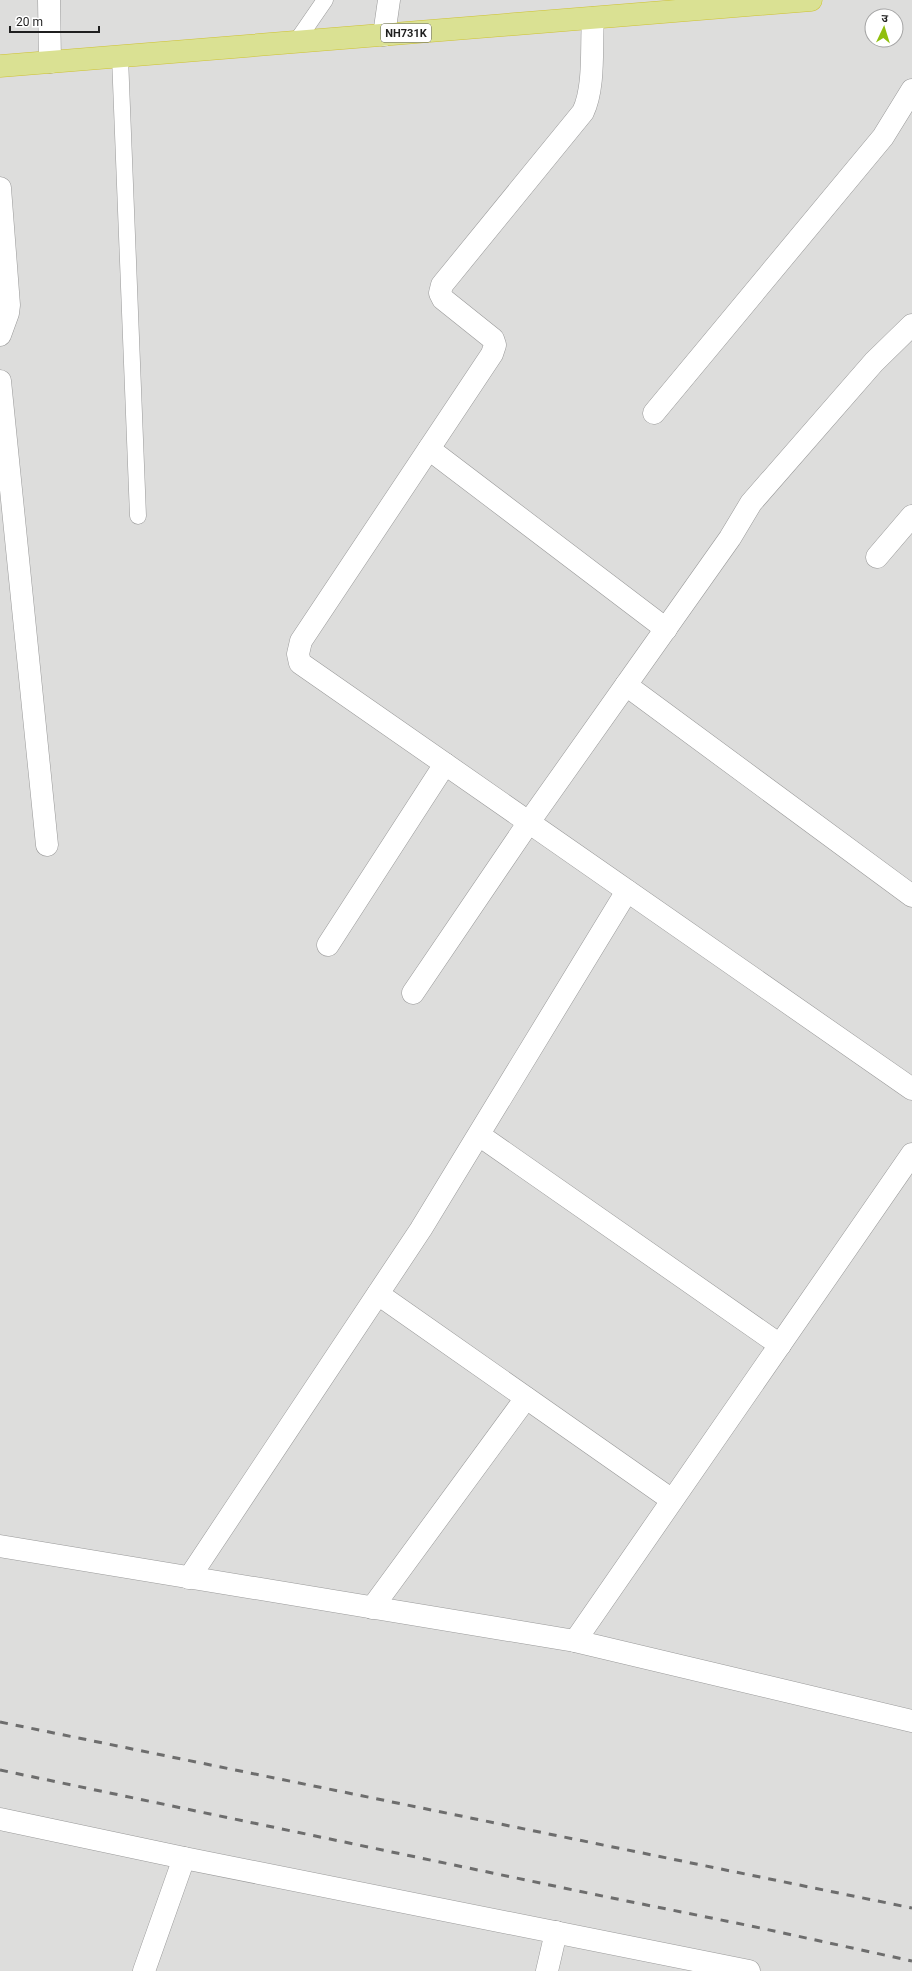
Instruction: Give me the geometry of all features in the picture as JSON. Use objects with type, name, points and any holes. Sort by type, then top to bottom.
[{"type":"highway","name":"NH731K","points":[[0,66],[811,0]]},
{"type":"street","points":[[50,0],[50,62]]},
{"type":"street","points":[[384,35],[389,0]]},
{"type":"street","points":[[593,18],[590,88],[588,102],[583,112],[442,285],[440,293],[443,299],[492,339],[495,345],[492,354],[301,641],[298,654],[300,662],[912,1089]]},
{"type":"street","points":[[654,413],[879,143],[912,90]]},
{"type":"street","points":[[0,188],[9,305],[8,313],[0,335]]},
{"type":"street","points":[[413,993],[529,822],[730,538],[751,503],[874,362],[912,325]]},
{"type":"street","points":[[0,381],[47,845]]},
{"type":"street","points":[[429,449],[666,628]]},
{"type":"street","points":[[876,557],[912,516]]},
{"type":"street","points":[[626,685],[912,896]]},
{"type":"street","points":[[328,945],[445,764]]},
{"type":"street","points":[[189,1578],[421,1229],[627,891]]},
{"type":"street","points":[[478,1135],[780,1345]]},
{"type":"street","points":[[575,1642],[912,1154]]},
{"type":"street","points":[[378,1294],[672,1500]]},
{"type":"street","points":[[372,1608],[526,1398]]},
{"type":"street","points":[[0,1546],[575,1642],[912,1721]]},
{"type":"street","points":[[0,1818],[184,1858],[749,1971]]},
{"type":"street","points":[[144,1971],[184,1858]]},
{"type":"street","points":[[547,1971],[556,1932]]},
{"type":"lane","points":[[296,42],[325,0]]},
{"type":"lane","points":[[120,57],[138,516]]},
{"type":"shaded area","points":[[0,0],[912,0],[912,1971],[0,1971]]},
{"type":"railway","points":[[0,1722],[912,1908]]},
{"type":"railway","points":[[0,1770],[751,1926],[912,1961]]}]
